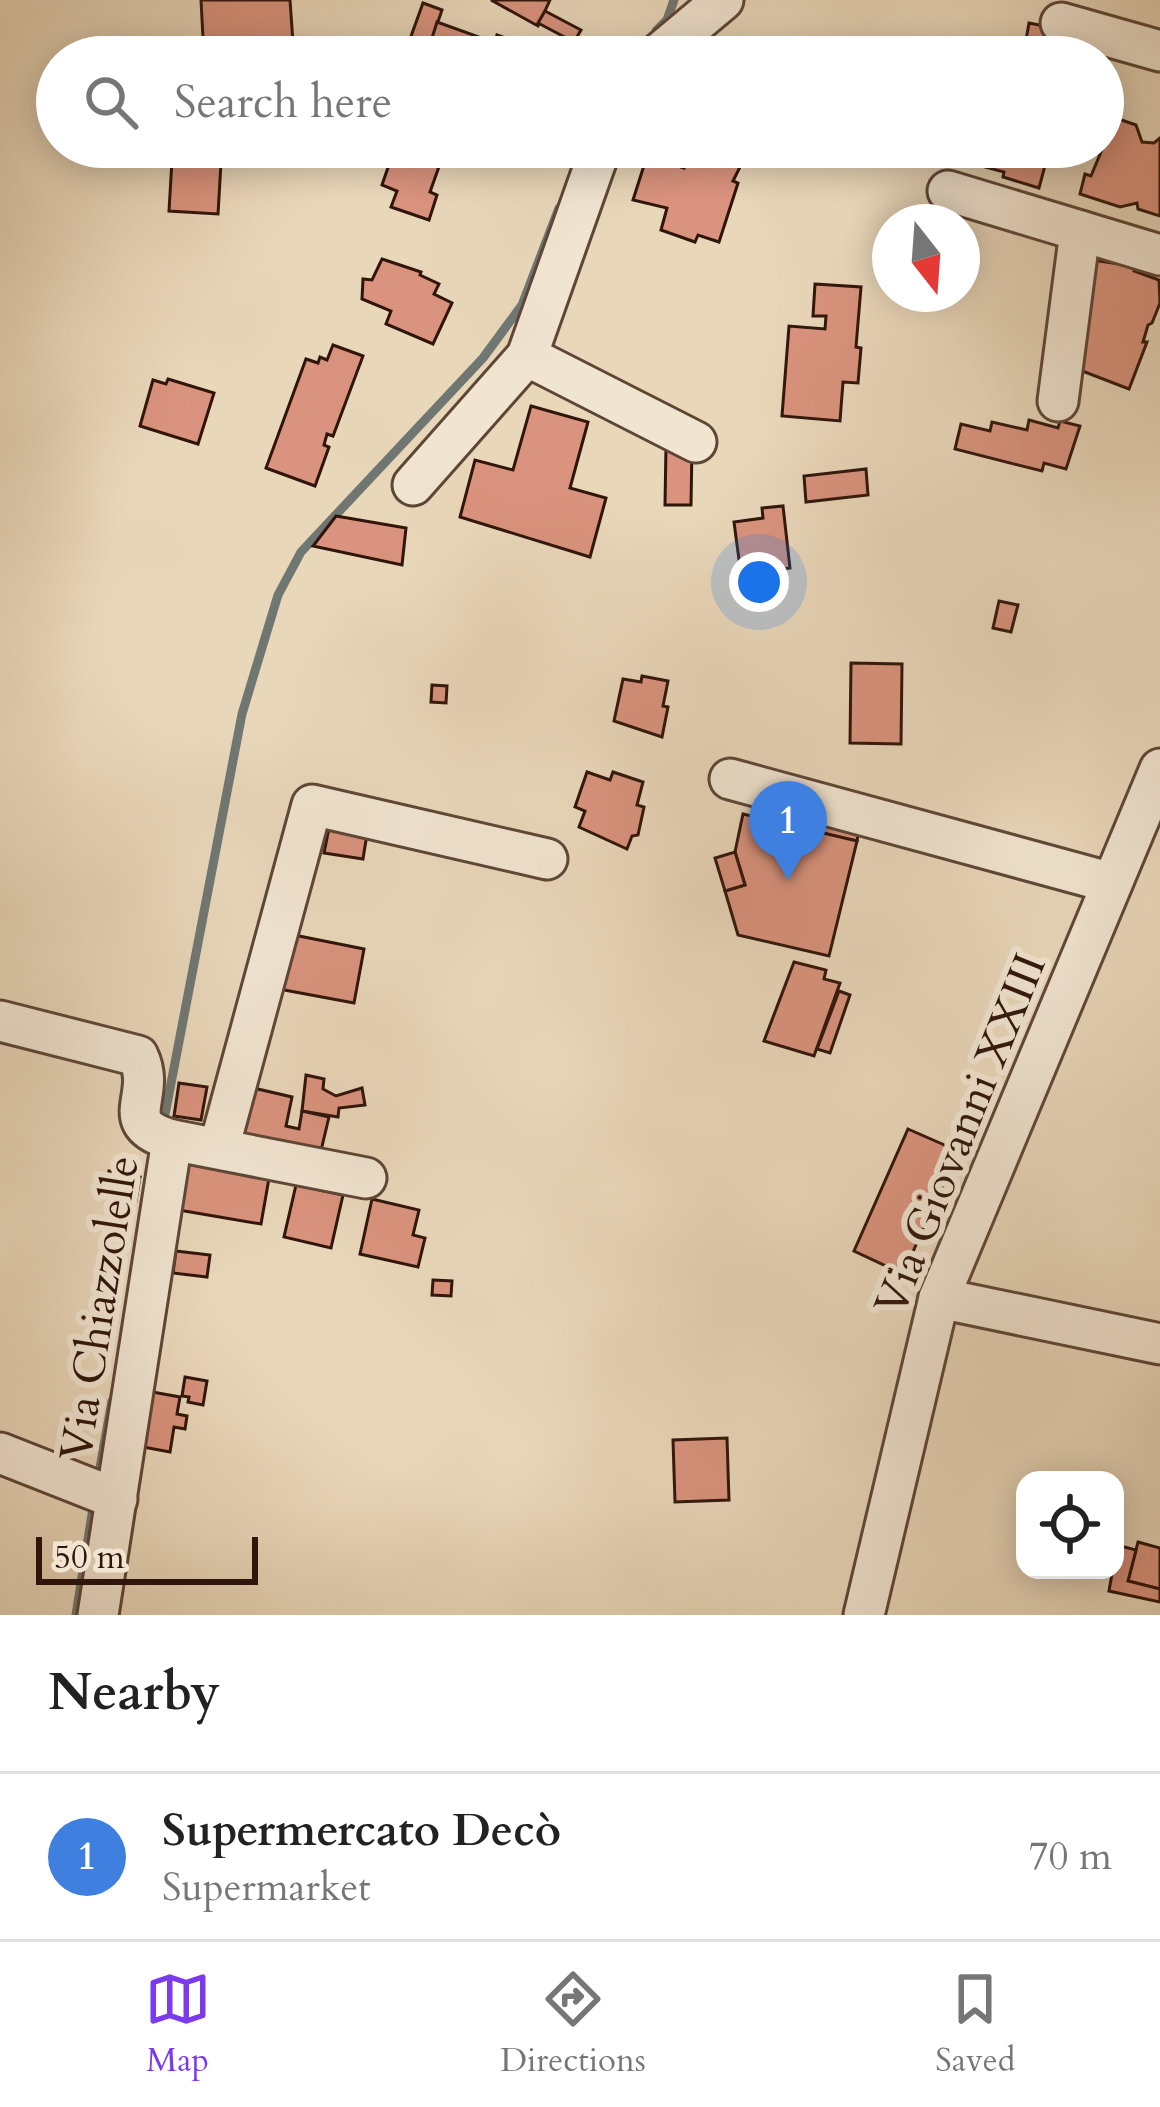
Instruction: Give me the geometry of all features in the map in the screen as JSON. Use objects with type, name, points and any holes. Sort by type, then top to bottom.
[{"type":"street","points":[[681,36],[723,0]]},
{"type":"street","points":[[1061,23],[1107,36]]},
{"type":"street","points":[[1124,41],[1160,51]]},
{"type":"street","points":[[413,485],[527,356],[594,168]]},
{"type":"street","points":[[948,191],[1160,255]]},
{"type":"street","points":[[1058,400],[1080,231]]},
{"type":"street","points":[[527,356],[697,442]]},
{"type":"street","name":"Via Giovanni XXIII","points":[[864,1615],[938,1298],[1160,769]]},
{"type":"street","points":[[730,779],[1112,883]]},
{"type":"street","points":[[219,1148],[312,805],[547,859]]},
{"type":"street","points":[[0,1021],[138,1056],[146,1073],[139,1117],[160,1136]]},
{"type":"street","name":"Via Chiazzolelle","points":[[98,1615],[103,1494],[160,1136],[366,1178]]},
{"type":"street","points":[[938,1298],[1160,1344]]},
{"type":"street","points":[[0,1453],[103,1494]]},
{"type":"building","points":[[201,0],[290,0],[293,36],[203,36]]},
{"type":"building","points":[[491,0],[550,0],[538,26]]},
{"type":"building","points":[[423,3],[442,10],[433,36],[411,36]]},
{"type":"building","points":[[545,11],[581,30],[578,36],[563,36],[538,23]]},
{"type":"building","points":[[437,22],[476,36],[433,36]]},
{"type":"building","points":[[1029,23],[1079,33],[1078,36],[1027,36]]},
{"type":"building","points":[[1124,121],[1136,125],[1142,142],[1160,138],[1160,216],[1138,209],[1137,203],[1120,207],[1080,194],[1085,174],[1091,176],[1094,168],[1124,168]]},
{"type":"building","points":[[172,168],[221,168],[218,214],[169,211]]},
{"type":"building","points":[[388,168],[439,168],[430,192],[437,195],[429,220],[391,207],[397,191],[382,185]]},
{"type":"building","points":[[643,168],[740,168],[719,242],[698,235],[695,242],[661,230],[667,208],[633,200]]},
{"type":"building","points":[[989,168],[1044,168],[1039,188],[1003,177],[1004,172]]},
{"type":"building","points":[[382,259],[421,272],[439,284],[434,294],[452,303],[433,344],[386,324],[391,311],[362,299],[363,279],[372,280]]},
{"type":"building","points":[[1092,260],[1134,266],[1134,271],[1159,280],[1160,303],[1148,325],[1143,342],[1147,342],[1129,389],[1077,369]]},
{"type":"building","points":[[815,284],[861,287],[858,383],[843,382],[840,421],[782,416],[789,326],[825,329],[826,316],[813,316]]},
{"type":"building","points":[[333,345],[363,356],[333,436],[327,434],[324,445],[329,447],[315,486],[266,468],[306,359],[327,360]]},
{"type":"building","points":[[168,379],[214,393],[198,444],[140,426],[153,380],[166,384]]},
{"type":"building","points":[[531,406],[588,422],[570,488],[606,498],[590,557],[460,517],[475,460],[513,470]]},
{"type":"building","points":[[1029,420],[1058,428],[1060,421],[1080,426],[1066,469],[1044,463],[1042,471],[955,449],[961,424],[990,431],[992,422],[1027,430]]},
{"type":"building","points":[[666,446],[692,447],[691,505],[665,505]]},
{"type":"building","points":[[866,469],[868,495],[806,502],[804,476]]},
{"type":"building","points":[[783,506],[790,568],[741,575],[734,522],[763,518],[762,508]]},
{"type":"building","points":[[336,516],[406,528],[402,565],[313,546]]},
{"type":"building","points":[[999,601],[1018,605],[1011,632],[993,628]]},
{"type":"building","points":[[851,663],[902,664],[901,744],[850,743]]},
{"type":"building","points":[[642,676],[668,681],[662,737],[614,721],[623,679],[641,682]]},
{"type":"building","points":[[432,685],[447,686],[446,703],[431,702]]},
{"type":"building","points":[[587,772],[610,780],[613,772],[643,782],[637,805],[644,807],[638,835],[632,836],[627,849],[579,827],[585,811],[575,807]]},
{"type":"building","points":[[813,812],[860,825],[857,841],[810,830]]},
{"type":"building","points":[[743,814],[857,841],[829,956],[738,935],[725,891],[745,885],[735,852]]},
{"type":"building","points":[[329,828],[367,834],[363,859],[324,853]]},
{"type":"building","points":[[735,852],[745,885],[725,891],[715,858]]},
{"type":"building","points":[[289,934],[364,949],[354,1003],[279,989]]},
{"type":"building","points":[[794,962],[826,970],[824,979],[840,983],[814,1056],[764,1041]]},
{"type":"building","points":[[839,991],[850,995],[830,1053],[817,1049]]},
{"type":"building","points":[[306,1075],[324,1079],[323,1089],[336,1096],[362,1088],[365,1105],[339,1108],[338,1117],[302,1111]]},
{"type":"building","points":[[179,1083],[207,1087],[201,1120],[174,1116]]},
{"type":"building","points":[[249,1087],[292,1097],[286,1126],[299,1129],[302,1111],[329,1117],[319,1159],[237,1141]]},
{"type":"building","points":[[908,1129],[958,1151],[903,1274],[854,1251]]},
{"type":"building","points":[[175,1159],[272,1161],[261,1224],[167,1208]]},
{"type":"building","points":[[109,1171],[140,1177],[136,1201],[105,1195]]},
{"type":"building","points":[[296,1185],[343,1195],[331,1248],[284,1237]]},
{"type":"building","points":[[372,1199],[419,1210],[413,1235],[425,1238],[418,1267],[360,1254]]},
{"type":"building","points":[[176,1251],[210,1255],[207,1277],[173,1273]]},
{"type":"building","points":[[433,1280],[452,1281],[451,1296],[432,1295]]},
{"type":"building","points":[[185,1377],[207,1381],[203,1405],[182,1396]]},
{"type":"building","points":[[147,1391],[180,1397],[177,1414],[187,1416],[185,1429],[174,1427],[170,1452],[138,1446]]},
{"type":"building","points":[[727,1438],[729,1500],[675,1502],[673,1440]]},
{"type":"building","points":[[1138,1542],[1160,1548],[1160,1589],[1128,1581]]},
{"type":"building","points":[[1124,1547],[1136,1550],[1128,1581],[1160,1589],[1160,1602],[1109,1591],[1111,1579],[1124,1579]]},
{"type":"waterway","points":[[656,31],[667,20],[674,0]]},
{"type":"waterway","points":[[163,1125],[242,714],[278,595],[301,552],[483,358],[522,305],[559,208]]},
{"type":"waterway","points":[[98,1479],[112,1401]]},
{"type":"waterway","points":[[76,1615],[94,1502]]},
{"type":"place","name":"Supermercato Decò","points":[[788,880]]}]
